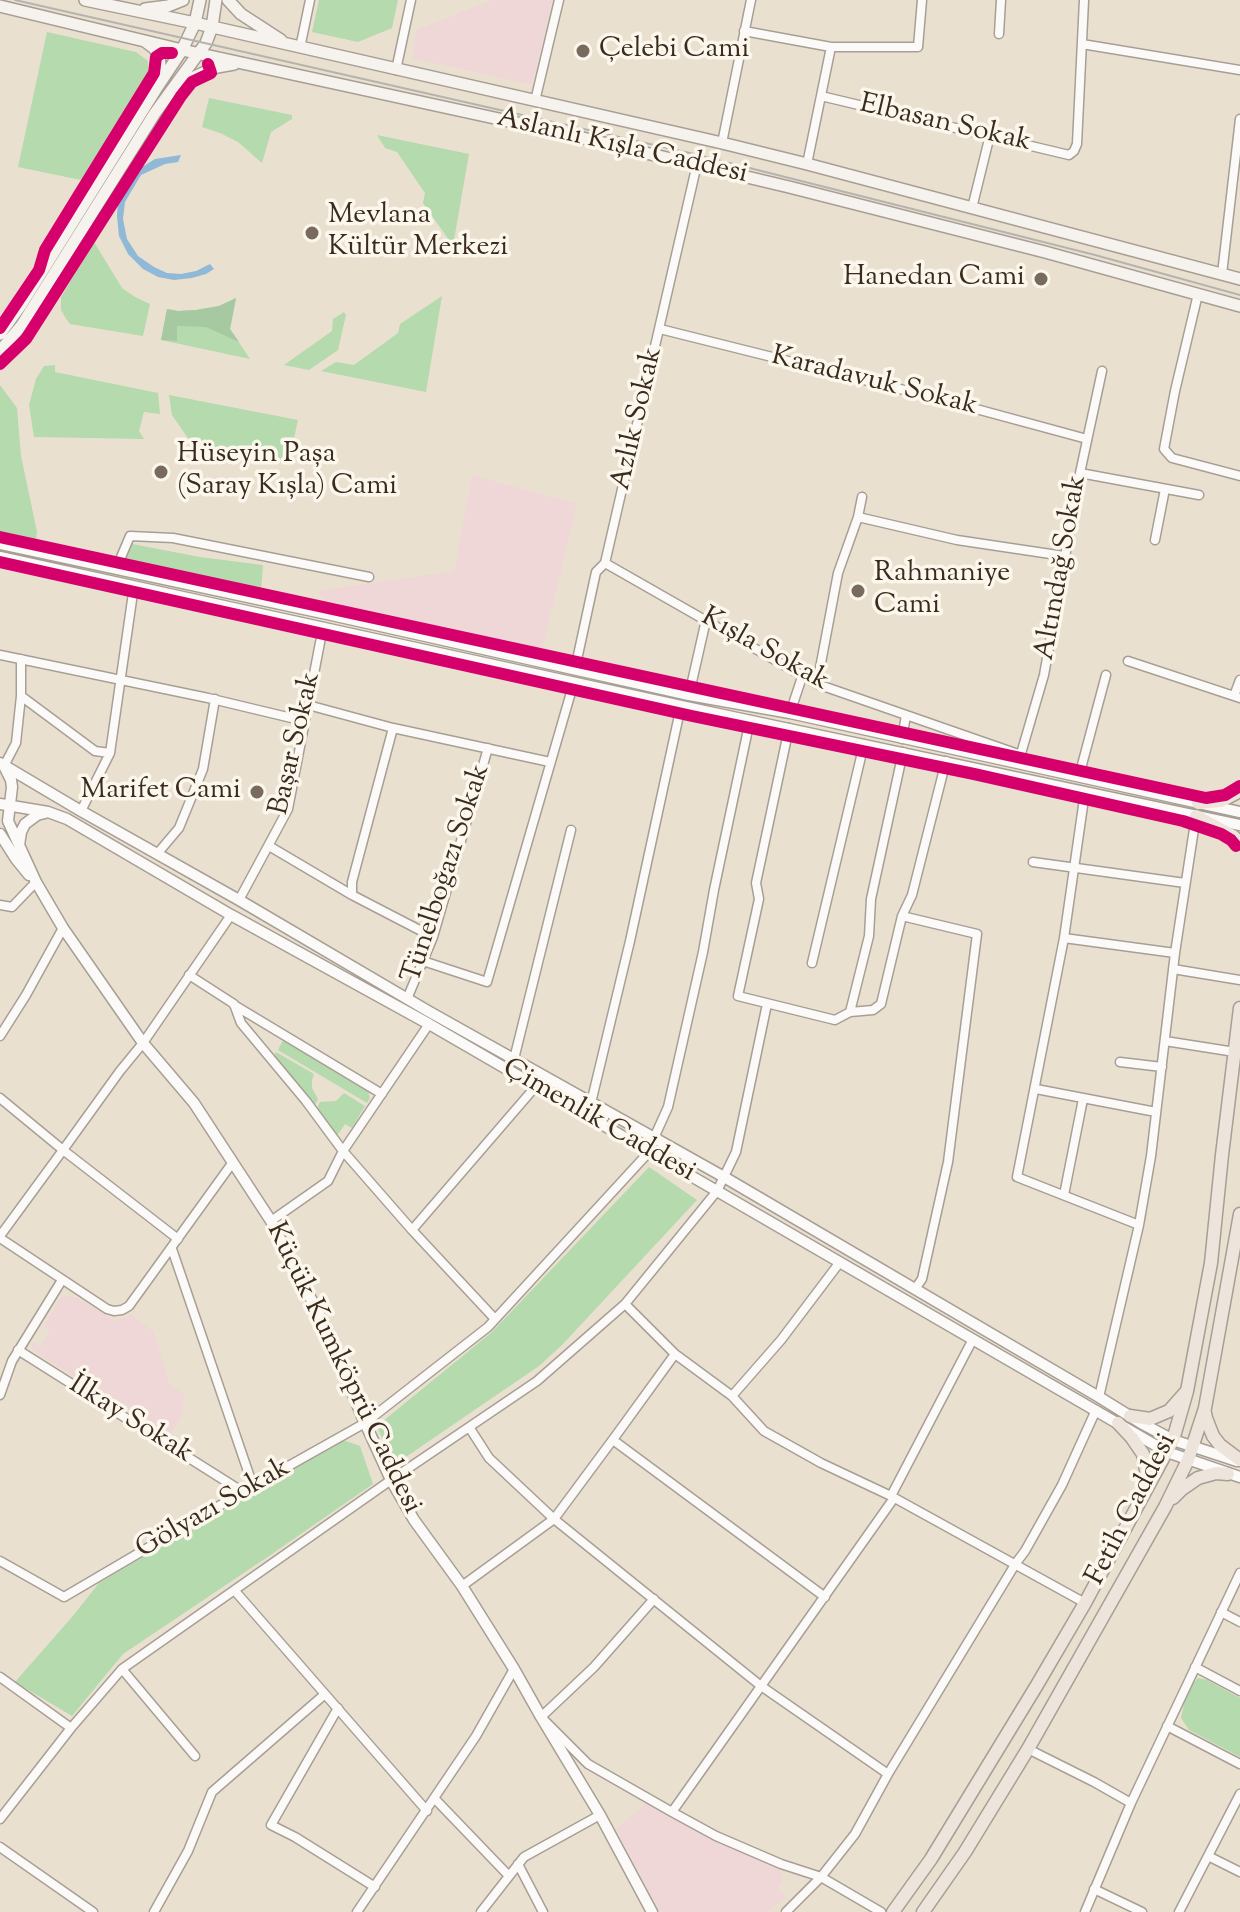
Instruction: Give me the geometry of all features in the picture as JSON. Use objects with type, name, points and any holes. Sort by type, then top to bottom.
[{"type":"main road","name":"Aslanlı Kışla Caddesi","points":[[85,0],[722,143],[1240,279]]},
{"type":"main road","points":[[133,10],[168,6],[183,0]]},
{"type":"main road","points":[[0,334],[182,50],[195,23],[200,0]]},
{"type":"main road","points":[[0,351],[22,325],[155,113],[206,43],[216,0]]},
{"type":"main road","points":[[228,0],[241,14],[294,46]]},
{"type":"main road","name":"Aslanlı Kışla Caddesi","points":[[0,6],[182,50],[697,164],[1045,252],[1240,306]]},
{"type":"main road","points":[[142,40],[159,55],[156,89]]},
{"type":"main road","points":[[155,113],[192,78],[227,64],[247,64]]},
{"type":"main road","points":[[1197,810],[1240,791]]},
{"type":"main road","points":[[1197,810],[1240,843]]},
{"type":"main road","name":"Fetih Caddesi","points":[[893,1912],[931,1859],[1085,1603],[1170,1446],[1187,1391],[1211,1263],[1240,1008]]},
{"type":"main road","name":"Fetih Caddesi","points":[[923,1912],[965,1852],[1028,1749],[1165,1507],[1188,1460],[1205,1408],[1240,1214]]},
{"type":"main road","points":[[1142,1499],[1146,1488],[1146,1462],[1124,1419],[1150,1419],[1169,1411],[1187,1391]]},
{"type":"main road","points":[[1205,1408],[1213,1436],[1240,1461]]},
{"type":"main road","points":[[1165,1507],[1198,1478],[1216,1473],[1234,1476]]},
{"type":"street","points":[[294,46],[310,0]]},
{"type":"street","points":[[396,70],[411,0]]},
{"type":"street","points":[[535,101],[559,0]]},
{"type":"street","points":[[722,143],[751,0]]},
{"type":"street","points":[[744,31],[831,47],[918,47],[922,0]]},
{"type":"street","points":[[999,34],[1001,0]]},
{"type":"street","points":[[1084,0],[1082,44],[1240,70]]},
{"type":"street","name":"Elbasan Sokak","points":[[821,96],[1069,155],[1077,144],[1082,44]]},
{"type":"street","points":[[807,164],[831,47]]},
{"type":"street","points":[[1222,274],[1240,119]]},
{"type":"street","points":[[972,208],[990,135]]},
{"type":"street","name":"Azlık Sokak","points":[[575,669],[596,572],[605,563],[697,164]]},
{"type":"street","points":[[1198,294],[1164,449],[1172,458],[1240,476]]},
{"type":"street","name":"Karadavuk Sokak","points":[[660,329],[1087,439]]},
{"type":"street","name":"Altındağ Sokak","points":[[1020,759],[1044,675],[1064,556],[1102,371]]},
{"type":"street","points":[[1080,473],[1199,495]]},
{"type":"street","points":[[1155,540],[1165,489]]},
{"type":"street","points":[[817,684],[838,573],[862,497]]},
{"type":"street","points":[[858,517],[957,540],[1064,556]]},
{"type":"street","points":[[116,569],[130,536],[173,538],[369,577]]},
{"type":"street","points":[[0,544],[689,695],[790,713],[902,739],[1020,759],[1240,825]]},
{"type":"street","points":[[0,557],[1085,792],[1197,810],[1240,812]]},
{"type":"street","name":"Kışla Sokak","points":[[605,563],[802,677],[1020,759]]},
{"type":"street","points":[[81,811],[110,753],[134,586]]},
{"type":"street","points":[[323,627],[327,614]]},
{"type":"street","points":[[689,695],[706,620]]},
{"type":"street","name":"Başar Sokak","points":[[239,900],[288,809],[323,627]]},
{"type":"street","points":[[0,655],[215,699],[304,721]]},
{"type":"street","points":[[2,765],[16,743],[21,659]]},
{"type":"street","points":[[1128,661],[1237,697],[1240,680]]},
{"type":"street","points":[[1079,776],[1106,675]]},
{"type":"street","points":[[790,713],[802,677]]},
{"type":"street","points":[[423,961],[487,982],[574,682]]},
{"type":"street","points":[[21,696],[95,751],[110,753]]},
{"type":"street","points":[[157,854],[179,828],[203,769],[215,699]]},
{"type":"street","points":[[308,705],[393,728],[550,762]]},
{"type":"street","points":[[591,1103],[681,706]]},
{"type":"street","points":[[902,739],[906,715]]},
{"type":"street","points":[[654,1138],[672,1092],[750,720]]},
{"type":"street","points":[[352,895],[352,882],[393,728]]},
{"type":"street","points":[[789,728],[756,883],[759,899],[738,996],[835,1020],[850,1012],[873,1010],[881,1004],[902,916],[912,895],[946,761]]},
{"type":"street","points":[[812,963],[864,744]]},
{"type":"street","name":"Tünelboğazı Sokak","points":[[407,999],[433,937],[488,748]]},
{"type":"street","points":[[850,1012],[869,936],[871,899],[903,752]]},
{"type":"street","name":"Küçük Kumköprü Caddesi","points":[[2,765],[11,780],[11,796],[4,804],[10,829],[36,882],[63,928],[143,1043],[194,1103],[271,1221],[327,1330],[391,1480],[414,1520],[462,1586],[514,1669],[600,1815],[652,1912]]},
{"type":"street","name":"Çimenlik Caddesi","points":[[2,765],[407,999],[724,1177],[1099,1397],[1124,1419],[1188,1460],[1234,1476]]},
{"type":"street","points":[[1085,792],[1064,938],[1017,1177],[1139,1225]]},
{"type":"street","name":"Çimenlik Caddesi","points":[[4,804],[48,812],[67,819],[231,915],[429,1024],[1096,1410],[1124,1419]]},
{"type":"street","points":[[1099,1397],[1139,1225],[1151,1156],[1175,953],[1197,810]]},
{"type":"street","points":[[19,845],[25,824],[37,815],[48,812]]},
{"type":"street","points":[[514,1059],[571,830]]},
{"type":"street","name":"Küçük Kumköprü Caddesi","points":[[0,834],[36,882]]},
{"type":"street","points":[[269,846],[352,895],[433,937]]},
{"type":"street","points":[[1033,862],[1185,883]]},
{"type":"street","points":[[0,905],[12,907],[36,882]]},
{"type":"street","points":[[231,915],[143,1043],[0,1237],[107,1309],[122,1310],[129,1306],[172,1249],[233,1162]]},
{"type":"street","points":[[902,916],[977,934],[948,1162],[922,1279],[915,1289]]},
{"type":"street","points":[[0,1036],[63,928]]},
{"type":"street","points":[[1064,938],[1175,953]]},
{"type":"street","points":[[1173,969],[1240,980]]},
{"type":"street","points":[[189,975],[382,1094]]},
{"type":"street","points":[[234,1004],[241,1023],[343,1151],[495,1319]]},
{"type":"street","points":[[0,1819],[122,1669],[537,1381],[625,1304],[717,1191],[736,1152],[767,1004]]},
{"type":"street","points":[[271,1221],[328,1181],[343,1151],[429,1024]]},
{"type":"street","points":[[1165,1041],[1235,1052]]},
{"type":"street","points":[[1120,1062],[1162,1067]]},
{"type":"street","points":[[412,1230],[536,1086]]},
{"type":"street","points":[[1036,1089],[1156,1112]]},
{"type":"street","points":[[0,1098],[178,1239]]},
{"type":"street","points":[[1064,1195],[1083,1099]]},
{"type":"street","name":"Gölyazı Sokak","points":[[0,1561],[64,1597],[365,1423],[488,1327],[649,1152]]},
{"type":"street","points":[[172,1249],[253,1486]]},
{"type":"street","points":[[732,1396],[781,1340],[840,1262]]},
{"type":"street","points":[[0,1395],[18,1350],[62,1280]]},
{"type":"street","points":[[625,1304],[675,1354],[732,1396],[764,1431],[1016,1563],[1085,1603]]},
{"type":"street","points":[[672,1812],[892,1497],[973,1339]]},
{"type":"street","name":"İlkay Sokak","points":[[18,1350],[243,1492]]},
{"type":"street","points":[[462,1586],[554,1519],[675,1354]]},
{"type":"street","points":[[786,1912],[821,1877],[855,1834],[888,1774],[1025,1551],[1062,1485],[1096,1410]]},
{"type":"street","points":[[469,1427],[489,1458],[554,1519],[761,1686],[888,1774]]},
{"type":"street","points":[[613,1440],[825,1597]]},
{"type":"street","points":[[1170,1446],[1194,1446],[1240,1461]]},
{"type":"street","points":[[1085,1912],[1131,1803],[1240,1573]]},
{"type":"street","points":[[235,1591],[427,1811]]},
{"type":"street","points":[[654,1599],[594,1667],[541,1717],[588,1764],[716,1836],[781,1864],[821,1877],[881,1912]]},
{"type":"street","points":[[1221,1612],[1240,1622]]},
{"type":"street","points":[[1195,1667],[1240,1691]]},
{"type":"street","points":[[122,1669],[195,1756]]},
{"type":"street","points":[[357,1912],[476,1736],[514,1669]]},
{"type":"street","points":[[1,1681],[71,1728]]},
{"type":"street","points":[[154,1912],[188,1851],[212,1792],[325,1694]]},
{"type":"street","points":[[338,1708],[271,1825],[375,1887]]},
{"type":"street","points":[[1167,1726],[1240,1764]]},
{"type":"street","points":[[1028,1749],[1131,1803]]},
{"type":"street","points":[[1179,1912],[1240,1794]]},
{"type":"street","points":[[435,1799],[509,1876]]},
{"type":"street","points":[[481,1912],[524,1857],[600,1815]]},
{"type":"street","points":[[0,1847],[93,1912]]},
{"type":"street","points":[[1208,1856],[1240,1872]]},
{"type":"street","points":[[518,1864],[538,1909]]},
{"type":"street","points":[[1094,1889],[1142,1912]]},
{"type":"shaded area","points":[[491,0],[553,0],[532,85],[412,58],[416,30]]},
{"type":"shaded area","points":[[472,475],[577,504],[541,655],[335,609],[316,591],[454,571]]},
{"type":"shaded area","points":[[64,1296],[84,1301],[114,1320],[131,1314],[153,1331],[170,1385],[184,1394],[182,1415],[170,1436],[33,1351],[33,1342],[41,1346],[50,1331],[44,1326]]},
{"type":"shaded area","points":[[646,1803],[675,1820],[780,1867],[783,1882],[777,1888],[787,1897],[768,1912],[660,1912],[616,1829]]},
{"type":"green space","points":[[319,0],[398,0],[392,28],[358,42],[312,32]]},
{"type":"green space","points":[[47,32],[136,52],[148,61],[148,72],[87,176],[81,180],[18,167]]},
{"type":"green space","points":[[209,98],[292,115],[292,119],[271,132],[262,163],[238,142],[202,127]]},
{"type":"green space","points":[[377,135],[469,154],[453,246],[423,203],[425,193],[397,152],[385,148]]},
{"type":"green space","points":[[94,242],[122,288],[150,304],[143,336],[70,324],[61,310],[61,297]]},
{"type":"green space","points":[[442,296],[426,392],[321,371],[336,362],[354,365],[398,333],[400,324]]},
{"type":"green space","points":[[236,298],[230,329],[250,359],[161,340],[167,309],[196,310],[219,306]]},
{"type":"green space","points":[[236,298],[230,329],[239,342],[206,327],[177,326],[177,341],[161,340],[167,309],[196,310],[219,306]]},
{"type":"green space","points":[[344,312],[346,315],[338,350],[309,370],[284,365],[332,331],[333,319]]},
{"type":"green space","points":[[55,365],[55,372],[158,393],[160,414],[144,412],[139,431],[144,439],[34,437],[29,405],[36,379],[44,366]]},
{"type":"green space","points":[[0,385],[17,408],[21,456],[37,532],[35,546],[0,538]]},
{"type":"green space","points":[[169,395],[298,420],[289,461],[192,444],[172,415]]},
{"type":"green space","points":[[127,543],[263,565],[261,591],[215,589],[120,569]]},
{"type":"green space","points":[[283,1040],[368,1091],[370,1098],[367,1103],[278,1050]]},
{"type":"green space","points":[[276,1052],[314,1074],[312,1088],[318,1099],[314,1107],[274,1056]]},
{"type":"green space","points":[[344,1093],[365,1106],[352,1128],[345,1124],[337,1136],[316,1110],[320,1102],[336,1101]]},
{"type":"green space","points":[[649,1167],[697,1200],[539,1366],[397,1463],[391,1460],[377,1426],[492,1332]]},
{"type":"green space","points":[[343,1440],[360,1446],[373,1484],[123,1654],[72,1716],[15,1682],[99,1583]]},
{"type":"green space","points":[[1198,1678],[1240,1698],[1240,1757],[1189,1730],[1181,1718],[1185,1699]]},
{"type":"water","points":[[181,155],[178,162],[165,164],[141,175],[125,202],[123,219],[127,239],[138,256],[154,267],[167,273],[181,274],[210,264],[214,269],[192,278],[174,280],[158,277],[143,269],[128,254],[119,236],[117,216],[123,190],[139,169],[155,159]]},
{"type":"tram line","points":[[15,0],[694,154],[1095,255],[1240,295]]},
{"type":"cycle path","points":[[0,328],[39,270],[45,250],[154,73],[156,57],[162,53],[172,53]]},
{"type":"cycle path","points":[[0,364],[26,339],[181,96],[192,82],[211,73],[208,64]]},
{"type":"cycle path","points":[[0,537],[1206,798],[1225,795],[1240,786]]},
{"type":"cycle path","points":[[0,562],[692,716],[1183,821],[1221,834],[1236,846]]},
{"type":"place","name":"Çelebi Cami","points":[[583,51]]},
{"type":"place","name":"Mevlana Kültür Merkezi","points":[[312,233]]},
{"type":"place","name":"Hanedan Cami","points":[[1041,279]]},
{"type":"place","name":"Hüseyin Paşa (Saray Kışla) Cami","points":[[161,472]]},
{"type":"place","name":"Rahmaniye Cami","points":[[858,591]]},
{"type":"place","name":"Marifet Cami","points":[[257,792]]}]
